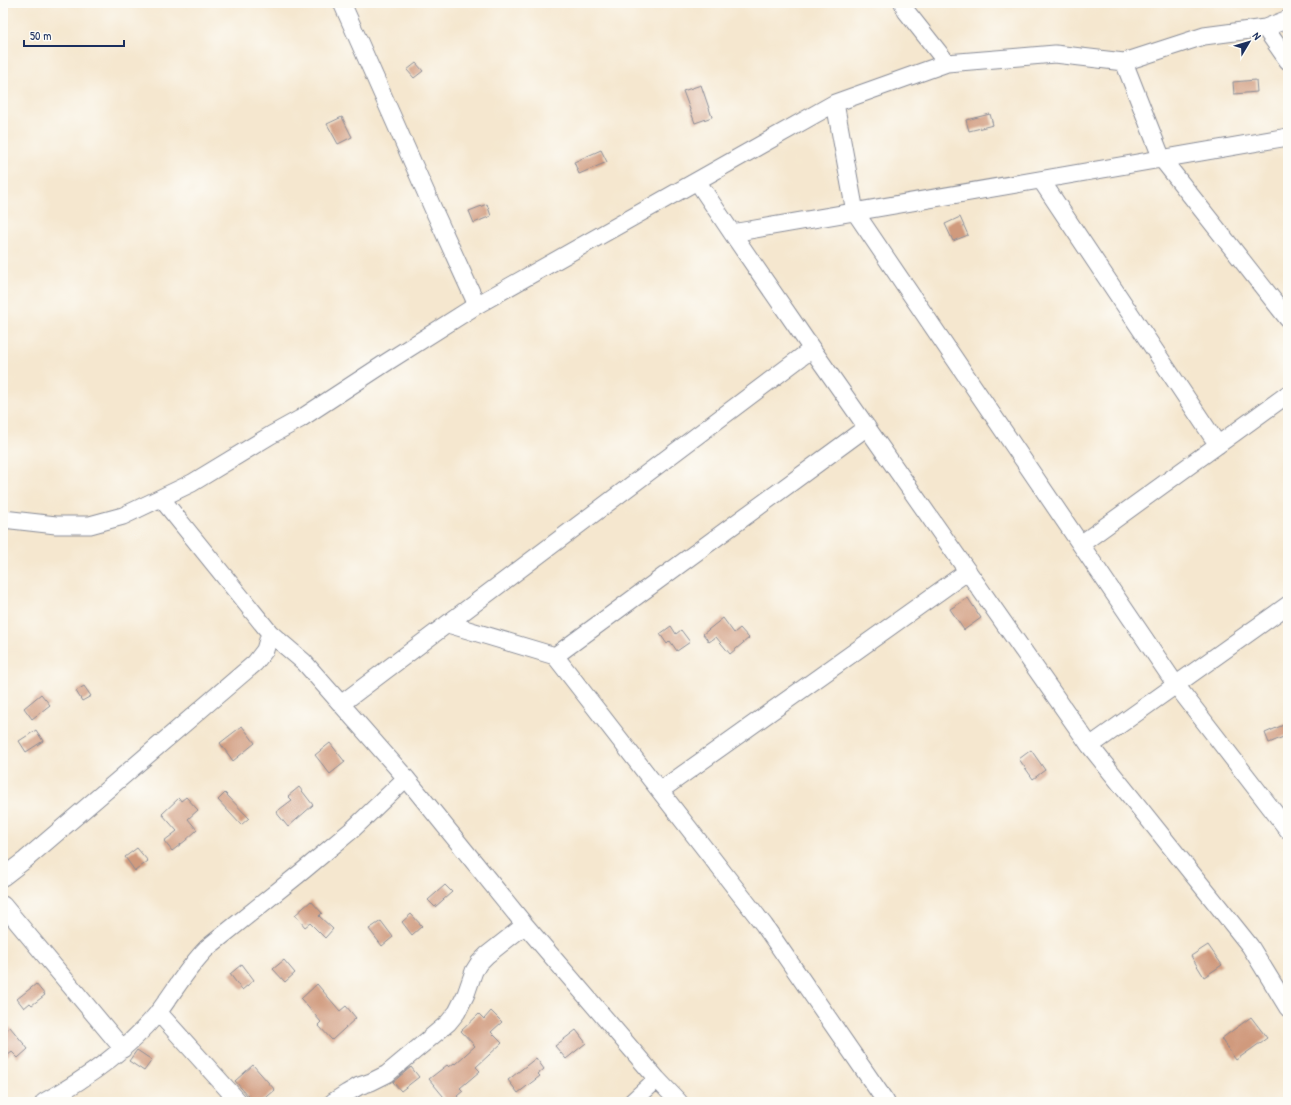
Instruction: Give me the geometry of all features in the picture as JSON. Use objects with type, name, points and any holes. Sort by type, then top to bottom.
[{"type":"street","points":[[342,3],[477,305]]},
{"type":"street","points":[[904,3],[906,11],[948,63]]},
{"type":"street","points":[[3,519],[56,525],[90,525],[123,516],[192,483],[300,419],[477,305],[835,103],[948,63],[1055,54],[1124,62],[1204,36],[1265,28],[1288,19]]},
{"type":"street","points":[[1265,28],[1288,61]]},
{"type":"street","points":[[1124,62],[1162,158],[1288,319]]},
{"type":"street","points":[[835,103],[855,212],[1176,685],[1287,827]]},
{"type":"street","points":[[732,233],[1288,137]]},
{"type":"street","points":[[1041,180],[1218,445]]},
{"type":"street","points":[[698,181],[812,349],[1090,746],[1250,946],[1288,1008]]},
{"type":"street","points":[[342,704],[812,349]]},
{"type":"street","points":[[1081,544],[1288,394]]},
{"type":"street","points":[[555,656],[867,427]]},
{"type":"street","points":[[161,498],[270,633],[304,662],[342,704],[406,778],[525,925],[657,1079],[679,1102]]},
{"type":"street","points":[[661,790],[968,571]]},
{"type":"street","points":[[1090,746],[1288,605]]},
{"type":"street","points":[[448,624],[555,656],[661,790],[764,925],[886,1102]]},
{"type":"street","points":[[3,877],[25,860],[255,663],[265,650],[270,633]]},
{"type":"street","points":[[44,1102],[85,1079],[123,1049],[142,1031],[158,1012],[191,965],[206,948],[353,829],[406,778]]},
{"type":"street","points":[[3,905],[123,1049]]},
{"type":"street","points":[[333,1102],[359,1086],[387,1074],[448,1023],[457,1012],[466,994],[474,971],[479,963],[525,925]]},
{"type":"street","points":[[158,1012],[239,1102]]},
{"type":"street","points":[[632,1102],[657,1079]]},
{"type":"building","points":[[416,63],[423,71],[414,78],[407,70]]},
{"type":"building","points":[[1256,80],[1257,92],[1234,94],[1233,82]]},
{"type":"building","points":[[701,85],[712,117],[695,123],[683,91]]},
{"type":"building","points":[[990,114],[993,125],[969,131],[966,120]]},
{"type":"building","points":[[342,117],[352,137],[338,144],[327,124]]},
{"type":"building","points":[[601,150],[607,162],[579,174],[574,162]]},
{"type":"building","points":[[487,204],[491,216],[474,223],[469,211]]},
{"type":"building","points":[[960,217],[968,235],[953,241],[945,224]]},
{"type":"building","points":[[968,598],[981,618],[964,630],[950,609]]},
{"type":"building","points":[[723,618],[734,633],[740,628],[749,638],[730,654],[716,637],[709,642],[703,634]]},
{"type":"building","points":[[671,626],[676,634],[681,630],[690,642],[677,651],[670,641],[667,644],[660,634]]},
{"type":"building","points":[[84,686],[91,696],[82,701],[76,691]]},
{"type":"building","points":[[41,694],[50,705],[32,719],[24,708]]},
{"type":"building","points":[[1288,723],[1288,735],[1269,743],[1265,733]]},
{"type":"building","points":[[242,726],[255,743],[233,761],[220,743]]},
{"type":"building","points":[[36,730],[43,741],[26,752],[19,741]]},
{"type":"building","points":[[330,743],[345,762],[330,774],[315,755]]},
{"type":"building","points":[[1031,750],[1045,770],[1033,779],[1019,759]]},
{"type":"building","points":[[299,787],[313,805],[288,827],[276,812],[292,800],[288,796]]},
{"type":"building","points":[[225,793],[249,818],[241,825],[218,800]]},
{"type":"building","points":[[186,797],[198,810],[188,819],[197,830],[172,851],[164,841],[177,831],[162,814],[179,798],[181,801]]},
{"type":"building","points":[[137,848],[148,861],[135,871],[125,857]]},
{"type":"building","points":[[445,885],[452,892],[435,907],[428,900]]},
{"type":"building","points":[[311,901],[322,913],[319,916],[333,929],[325,938],[310,923],[305,927],[295,915]]},
{"type":"building","points":[[411,914],[422,926],[412,935],[402,922]]},
{"type":"building","points":[[381,921],[393,937],[382,946],[369,929]]},
{"type":"building","points":[[1208,945],[1222,965],[1204,977],[1191,956]]},
{"type":"building","points":[[284,960],[295,973],[285,982],[273,969]]},
{"type":"building","points":[[242,964],[254,980],[242,990],[230,974]]},
{"type":"building","points":[[36,984],[45,995],[32,1005],[30,1003],[24,1008],[17,999]]},
{"type":"building","points":[[317,984],[340,1011],[346,1006],[356,1018],[332,1040],[318,1025],[321,1022],[301,999]]},
{"type":"building","points":[[491,1011],[502,1022],[491,1032],[502,1043],[476,1067],[480,1071],[460,1088],[463,1091],[457,1096],[462,1102],[448,1102],[429,1079],[447,1065],[449,1067],[454,1063],[455,1064],[475,1046],[461,1031],[479,1014],[484,1019]]},
{"type":"building","points":[[1251,1017],[1267,1038],[1236,1060],[1221,1039]]},
{"type":"building","points":[[10,1027],[28,1049],[18,1058],[12,1052],[3,1059],[3,1033]]},
{"type":"building","points":[[576,1030],[586,1043],[566,1059],[555,1046]]},
{"type":"building","points":[[137,1050],[152,1060],[144,1071],[129,1061]]},
{"type":"building","points":[[536,1058],[544,1069],[538,1074],[540,1076],[518,1093],[508,1080]]},
{"type":"building","points":[[253,1065],[275,1090],[261,1102],[249,1102],[248,1096],[235,1081]]},
{"type":"building","points":[[411,1067],[419,1077],[401,1091],[393,1082]]}]
